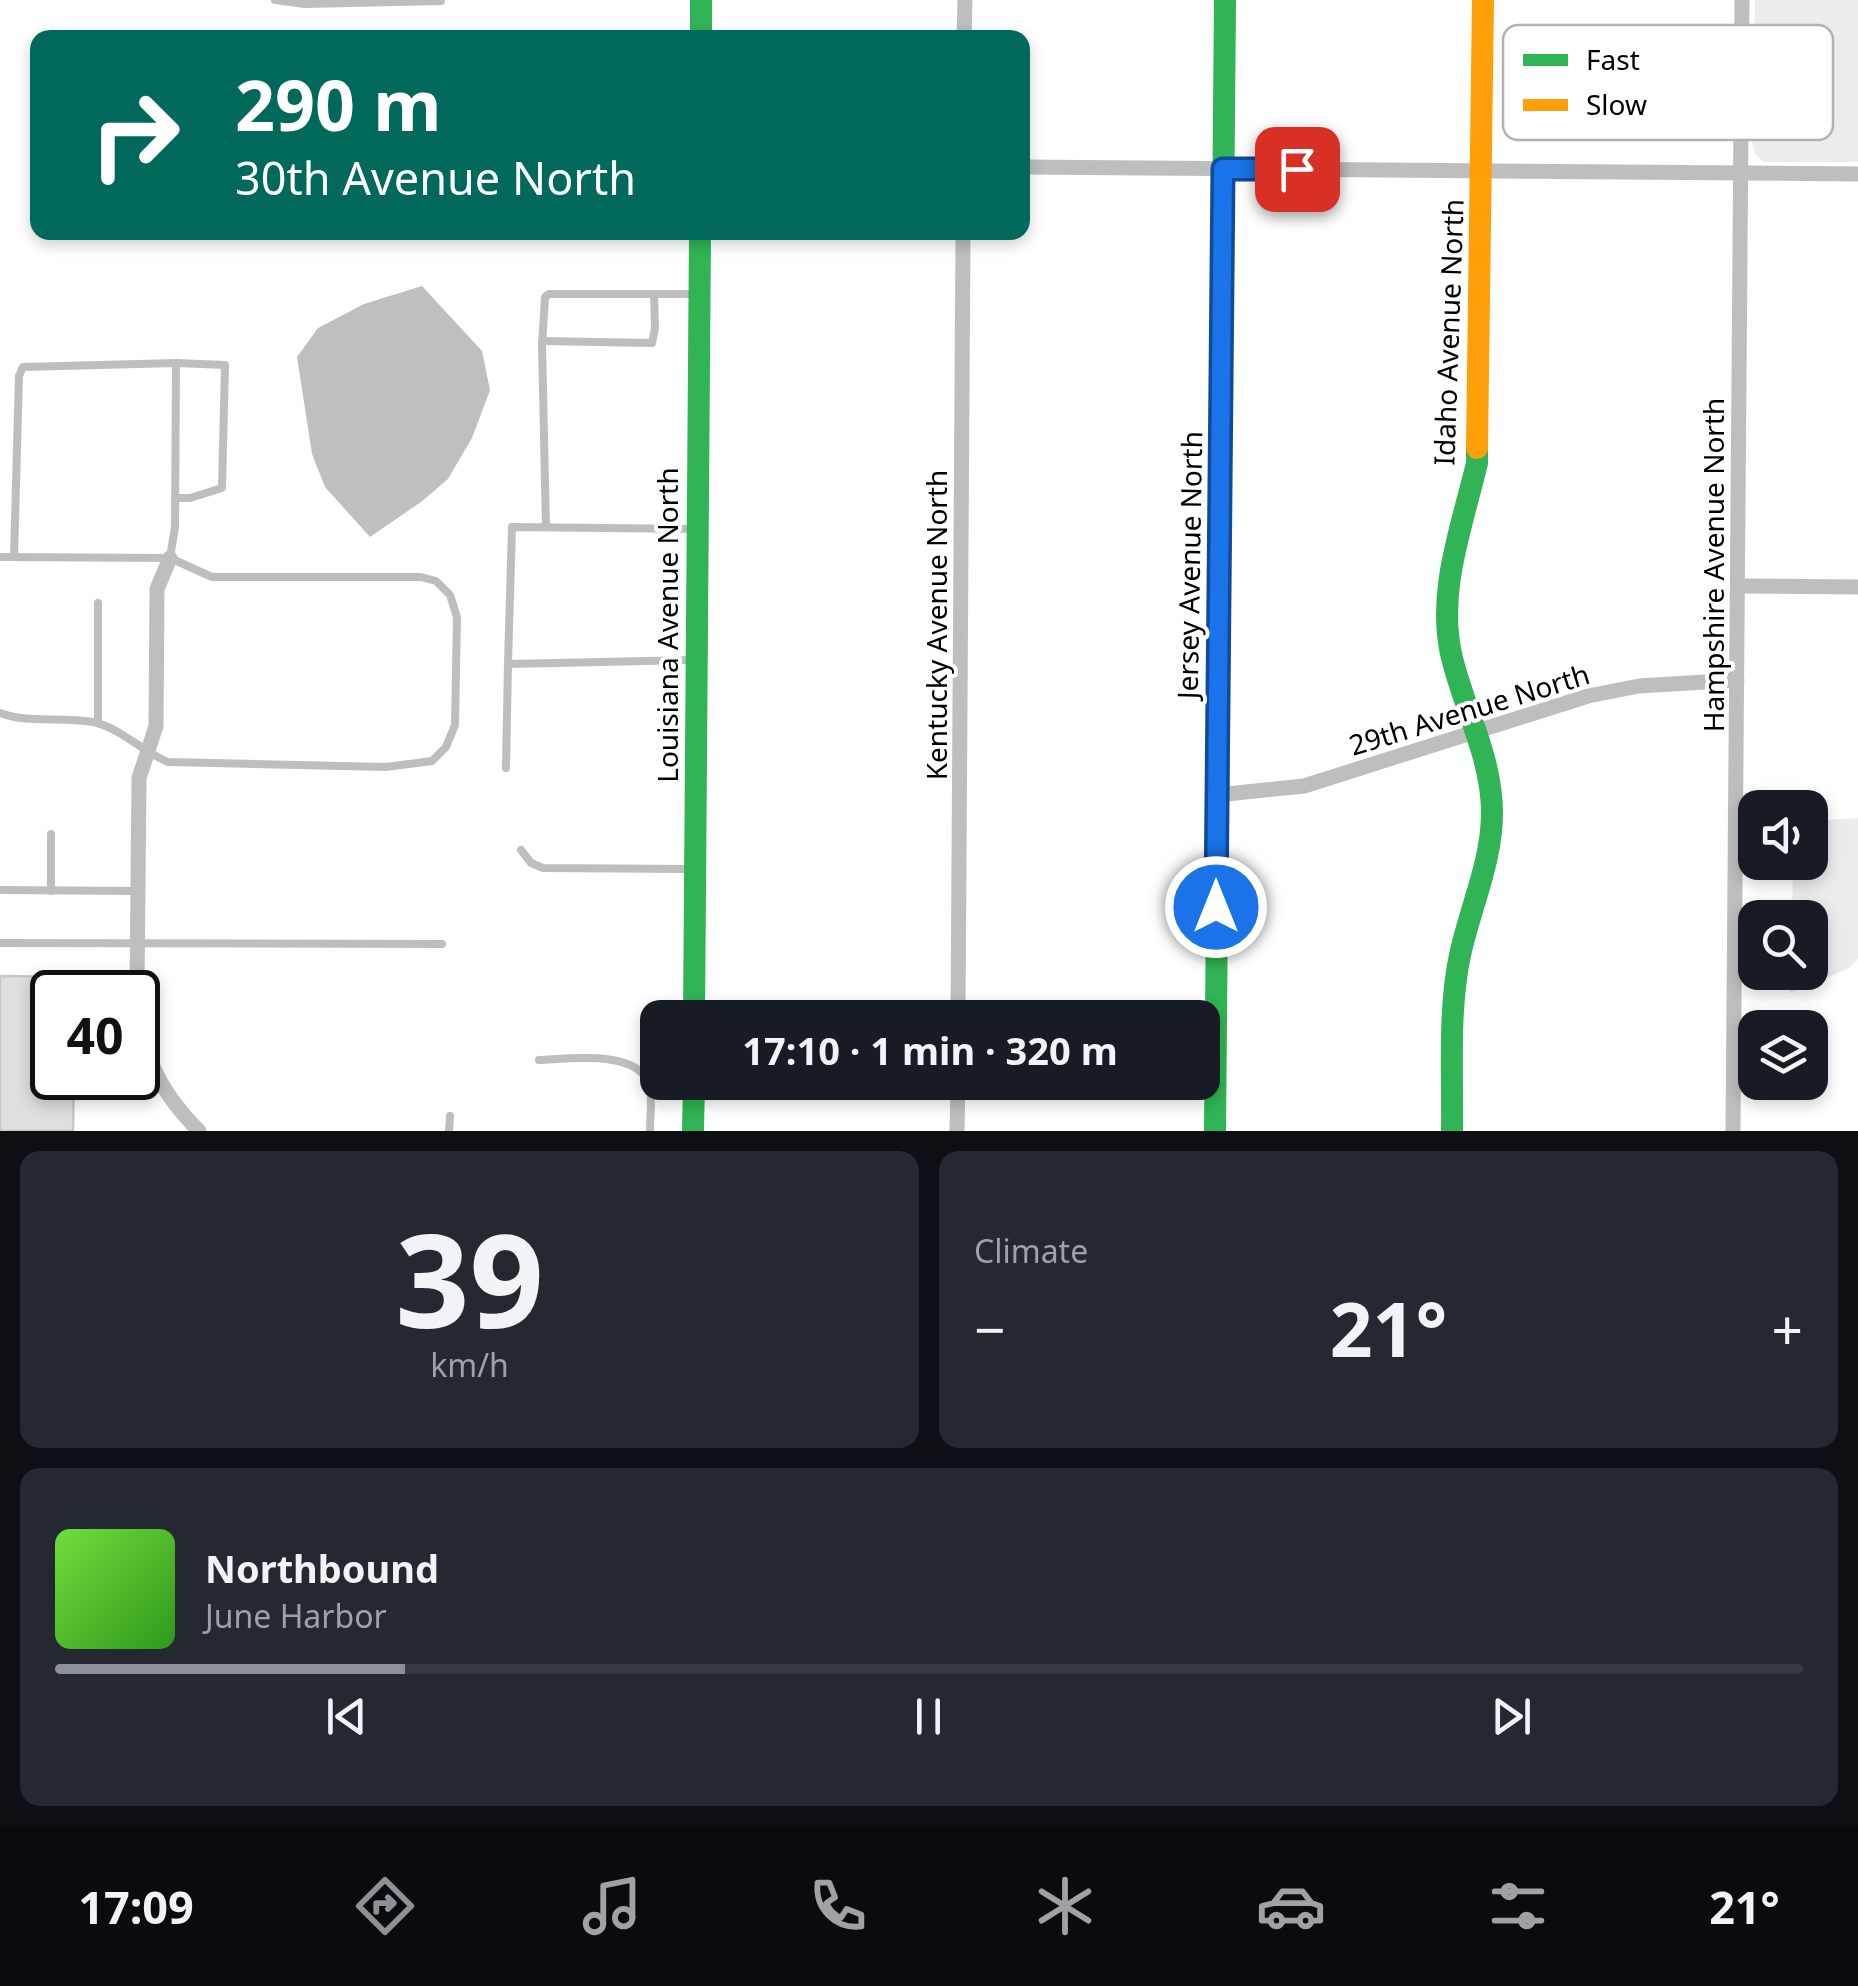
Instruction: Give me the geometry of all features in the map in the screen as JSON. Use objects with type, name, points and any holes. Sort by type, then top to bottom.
[{"type":"street","points":[[701,0],[701,30]]},
{"type":"street","points":[[964,0],[964,30]]},
{"type":"street","name":"Jersey Avenue North","points":[[1215,1131],[1225,0]]},
{"type":"street","name":"Idaho Avenue North","points":[[1452,1131],[1454,999],[1460,956],[1491,837],[1490,779],[1452,658],[1446,614],[1447,590],[1477,463],[1483,0]]},
{"type":"street","name":"Hampshire Avenue North","points":[[1742,0],[1742,25]]},
{"type":"street","name":"Hampshire Avenue North","points":[[1733,1131],[1740,140]]},
{"type":"street","points":[[1030,167],[1858,174]]},
{"type":"street","name":"Louisiana Avenue North","points":[[694,1000],[700,240]]},
{"type":"street","name":"Kentucky Avenue North","points":[[958,1000],[963,240]]},
{"type":"street","points":[[170,558],[157,589],[156,726],[139,778],[139,1023],[146,1054],[162,1088],[199,1131]]},
{"type":"street","points":[[1738,586],[1858,587]]},
{"type":"street","name":"29th Avenue North","points":[[1217,795],[1304,786],[1588,696],[1639,686],[1737,680]]},
{"type":"street","points":[[693,1131],[694,1100]]},
{"type":"street","points":[[957,1131],[958,1100]]},
{"type":"lane","points":[[275,0],[305,4],[441,2]]},
{"type":"lane","points":[[542,341],[652,343],[654,294]]},
{"type":"lane","points":[[546,526],[542,341],[545,296],[699,294]]},
{"type":"lane","points":[[170,558],[175,498],[176,362]]},
{"type":"lane","points":[[14,558],[19,376],[23,367],[226,364],[222,488],[190,498],[175,498]]},
{"type":"lane","points":[[506,768],[512,527],[698,529]]},
{"type":"lane","points":[[0,558],[170,558],[212,577],[420,577],[436,581],[450,595],[456,618],[455,725],[446,748],[432,761],[386,767],[168,762],[146,753],[98,722],[15,719],[0,713]]},
{"type":"lane","points":[[98,604],[98,722]]},
{"type":"lane","points":[[508,664],[697,660]]},
{"type":"lane","points":[[51,834],[51,891]]},
{"type":"lane","points":[[521,850],[532,863],[543,868],[696,869]]},
{"type":"lane","points":[[0,890],[136,891]]},
{"type":"lane","points":[[0,944],[442,944]]},
{"type":"lane","points":[[540,1060],[613,1059],[631,1065],[646,1077],[650,1087],[650,1131]]},
{"type":"lane","points":[[449,1131],[450,1116]]},
{"type":"shaded area","points":[[1755,0],[1858,0],[1858,162],[1764,162],[1756,155],[1752,140],[1833,140],[1833,25],[1754,25]]},
{"type":"shaded area","points":[[422,286],[482,351],[490,390],[472,438],[448,479],[370,537],[325,487],[312,454],[297,357],[318,328],[364,304]]},
{"type":"shaded area","points":[[1858,818],[1858,959],[1849,968],[1828,977],[1828,900],[1792,900],[1793,880],[1828,880],[1828,820]]},
{"type":"building","points":[[0,976],[30,976],[30,1100],[74,1100],[73,1131],[0,1131]]},
{"type":"traffic: fast","points":[[701,0],[701,30]]},
{"type":"traffic: fast","points":[[1215,1131],[1225,0]]},
{"type":"traffic: fast","points":[[694,1000],[700,240]]},
{"type":"traffic: fast","points":[[1452,1131],[1456,977],[1485,867],[1492,813],[1488,773],[1457,678],[1448,634],[1449,585],[1477,463],[1477,448]]},
{"type":"traffic: fast","points":[[693,1131],[694,1100]]},
{"type":"traffic: slow","points":[[1477,448],[1483,0]]},
{"type":"route","points":[[1216,907],[1223,169],[1297,169]]}]
